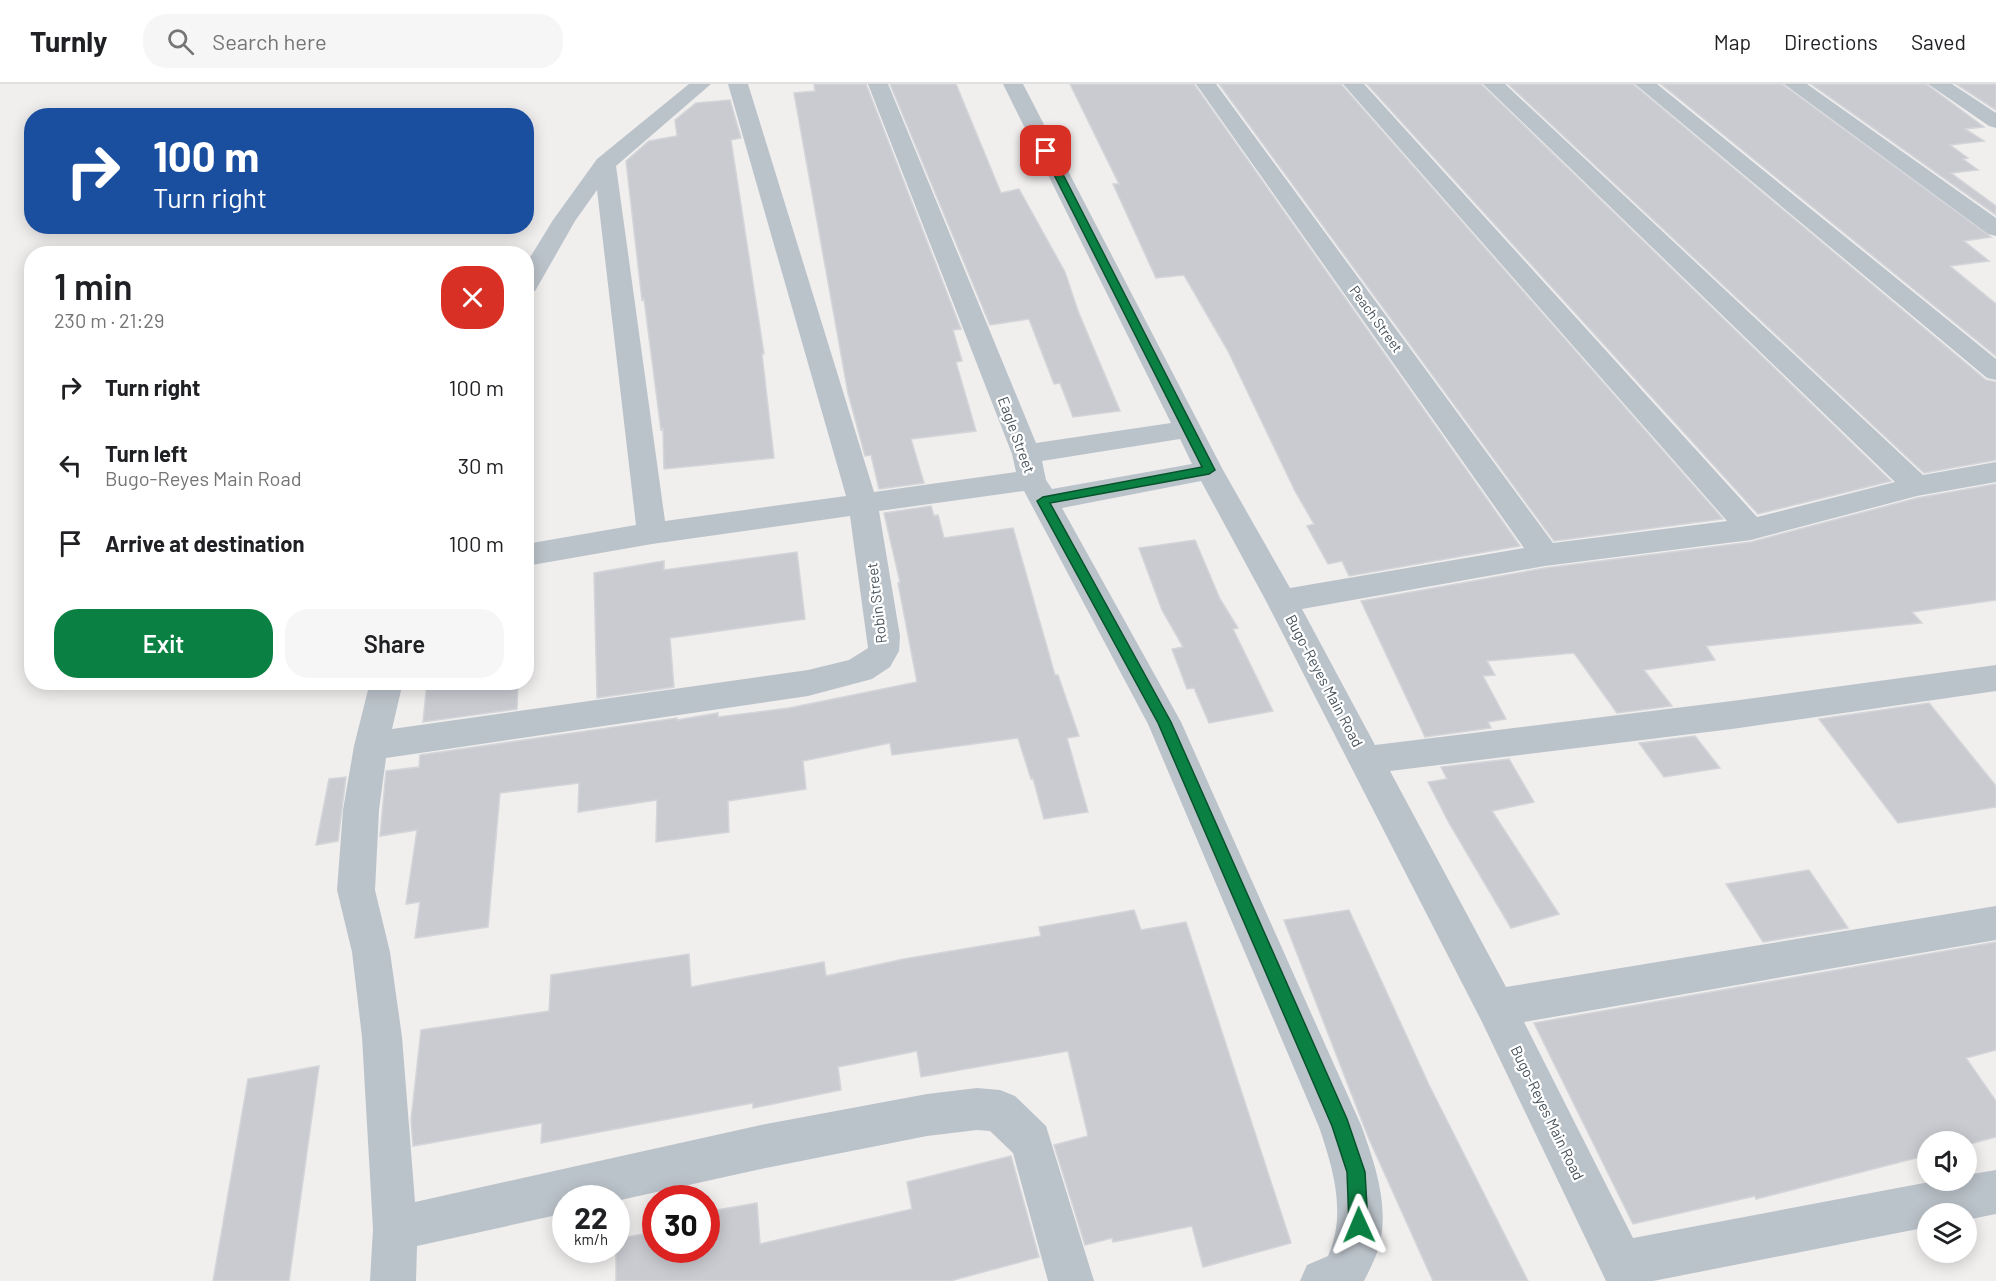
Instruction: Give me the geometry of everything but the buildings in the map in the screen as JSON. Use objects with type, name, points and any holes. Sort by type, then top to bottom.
[{"type":"street","points":[[534,271],[564,220],[605,164],[701,84]]},
{"type":"street","name":"Robin Street","points":[[371,746],[808,683],[871,665],[883,651],[885,636],[863,504],[738,84]]},
{"type":"street","name":"Eagle Street","points":[[878,84],[1034,478],[1164,722],[1340,1125],[1356,1172],[1359,1209],[1358,1241],[1334,1277]]},
{"type":"street","name":"Bugo-Reyes Main Road","points":[[1013,84],[1209,470],[1282,601],[1496,1008],[1625,1272]]},
{"type":"street","name":"Peach Street","points":[[1206,84],[1545,555]]},
{"type":"street","points":[[1353,84],[1751,529]]},
{"type":"street","points":[[1493,84],[1917,486]]},
{"type":"street","points":[[1645,84],[1996,372]]},
{"type":"street","points":[[1794,84],[1996,229]]},
{"type":"street","points":[[1938,84],[1996,122]]},
{"type":"street","points":[[605,164],[652,533]]},
{"type":"street","points":[[1034,478],[1189,429]]},
{"type":"street","points":[[534,554],[652,533],[1034,478],[1209,470]]},
{"type":"street","points":[[1282,601],[1545,555],[1751,529],[1917,486],[1996,472]]},
{"type":"street","points":[[1366,760],[1732,715],[1996,678]]},
{"type":"street","points":[[385,690],[371,746],[361,810],[356,890],[371,952],[382,1036],[395,1229],[393,1281]]},
{"type":"street","points":[[1496,1008],[1996,923]]},
{"type":"street","points":[[395,1229],[761,1147],[927,1115],[977,1109],[1000,1112],[1031,1141],[1071,1281]]},
{"type":"street","points":[[1625,1272],[1996,1192]]},
{"type":"route","points":[[1046,151],[1209,470],[1043,501],[1164,722],[1322,1083],[1340,1125],[1356,1172],[1359,1225]]}]
